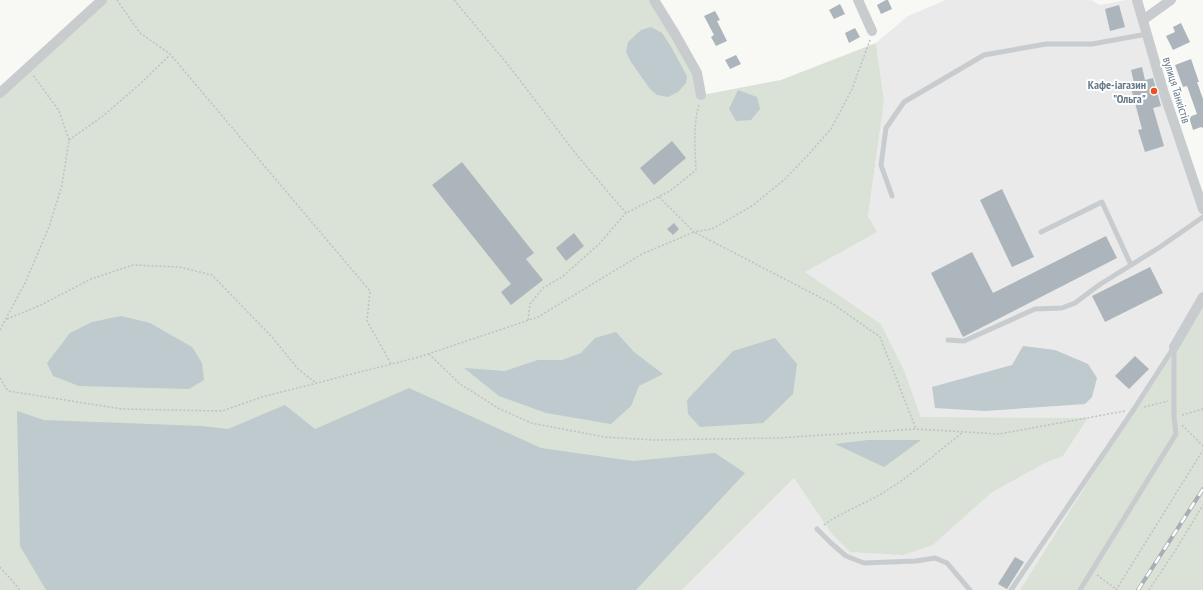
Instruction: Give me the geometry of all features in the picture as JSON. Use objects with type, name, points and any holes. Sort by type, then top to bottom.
[{"type":"street","points":[[0,93],[102,0]]},
{"type":"street","points":[[654,0],[697,73],[701,95]]},
{"type":"street","points":[[858,0],[872,31]]},
{"type":"street","name":"вулиця Танкістів","points":[[1137,0],[1163,90],[1203,209]]},
{"type":"street","points":[[1143,20],[1171,0]]},
{"type":"street","points":[[1174,347],[1203,297]]},
{"type":"lane","points":[[892,196],[880,165],[886,128],[904,102],[984,55],[1046,44],[1092,44],[1147,34]]},
{"type":"lane","points":[[1042,232],[1102,202],[1131,265]]},
{"type":"lane","points":[[948,340],[964,341],[1035,309],[1062,308],[1075,303],[1099,285],[1160,248],[1203,217]]},
{"type":"lane","points":[[1080,590],[1176,434],[1174,417],[1174,347]]},
{"type":"lane","points":[[1011,590],[1134,409],[1174,347]]},
{"type":"lane","points":[[817,529],[846,556],[864,563],[916,561],[935,558],[947,563],[970,590]]},
{"type":"path","points":[[117,0],[140,33],[170,54],[370,291],[367,321],[392,364]]},
{"type":"path","points":[[454,0],[509,66],[576,154],[626,213]]},
{"type":"path","points":[[0,378],[8,391],[122,409],[222,411],[262,398],[429,354],[538,317],[642,254],[694,232],[712,228],[752,206],[785,179],[831,130],[852,89],[872,31]]},
{"type":"path","points":[[69,140],[103,116],[140,84],[170,54]]},
{"type":"path","points":[[0,330],[26,281],[49,227],[62,185],[69,140],[59,111],[28,68]]},
{"type":"path","points":[[528,320],[530,304],[543,288],[562,277],[599,244],[626,213],[670,191],[696,170],[696,114],[701,95]]},
{"type":"path","points":[[659,197],[694,232],[833,304],[880,337],[916,429]]},
{"type":"path","points":[[7,319],[41,305],[91,279],[133,265],[179,268],[212,275],[272,337],[298,369],[317,383]]},
{"type":"path","points":[[429,354],[460,384],[498,408],[531,423],[604,437],[654,440],[770,438],[916,429],[1000,434],[1174,400]]},
{"type":"path","points":[[1203,409],[1174,417],[1203,446]]},
{"type":"path","points":[[817,529],[838,515],[881,494],[924,464],[963,432]]},
{"type":"path","points":[[1092,571],[1116,590],[1203,450]]},
{"type":"path","points":[[1149,590],[1203,505]]},
{"type":"path","points":[[0,567],[20,590]]},
{"type":"shaded area","points":[[102,0],[654,0],[675,34],[702,95],[781,80],[876,43],[884,101],[868,216],[877,232],[805,272],[881,324],[904,370],[921,417],[1088,418],[1063,456],[1043,464],[991,493],[933,545],[903,555],[850,552],[831,533],[794,478],[682,590],[0,590],[0,93]]},
{"type":"shaded area","points":[[946,0],[1091,0],[1100,5],[1126,0],[1137,0],[1203,209],[1203,297],[1020,590],[682,590],[794,478],[831,533],[933,545],[991,493],[1043,464],[1063,456],[1088,418],[921,417],[904,370],[881,324],[805,272],[868,216],[884,101],[876,43],[908,16]]},
{"type":"shaded area","points":[[651,27],[662,33],[687,76],[686,83],[678,92],[668,97],[657,95],[650,89],[631,62],[626,52],[628,42],[641,30]]},
{"type":"shaded area","points":[[738,90],[757,97],[760,109],[751,120],[736,121],[729,109]]},
{"type":"shaded area","points":[[1203,297],[1203,590],[1020,590],[1134,409]]},
{"type":"shaded area","points":[[121,316],[150,323],[192,347],[202,363],[204,380],[189,389],[79,386],[53,376],[47,363],[70,333],[92,322]]},
{"type":"shaded area","points":[[616,332],[634,352],[663,374],[639,386],[631,406],[611,424],[546,413],[499,396],[464,368],[505,371],[538,360],[562,360],[581,353],[595,338]]},
{"type":"shaded area","points":[[775,338],[797,364],[793,394],[763,423],[700,427],[688,414],[687,400],[733,351]]},
{"type":"shaded area","points":[[1023,346],[1055,350],[1088,364],[1097,378],[1092,397],[1085,404],[985,411],[935,408],[932,387],[1012,365]]},
{"type":"shaded area","points":[[409,388],[541,448],[633,461],[715,453],[745,473],[636,590],[46,590],[20,546],[17,411],[44,420],[202,426],[228,429],[285,405],[315,429]]},
{"type":"shaded area","points":[[868,440],[921,440],[884,467],[835,444]]},
{"type":"building","points":[[888,0],[892,9],[881,14],[877,5]]},
{"type":"building","points":[[840,4],[845,14],[834,19],[829,10]]},
{"type":"building","points":[[1119,5],[1125,27],[1110,31],[1105,9]]},
{"type":"building","points":[[715,11],[720,20],[717,21],[727,41],[716,46],[711,37],[714,35],[704,16]]},
{"type":"building","points":[[1181,23],[1190,42],[1173,50],[1166,36],[1175,32],[1173,27]]},
{"type":"building","points":[[855,28],[860,37],[849,43],[845,33]]},
{"type":"building","points":[[736,55],[741,64],[730,69],[725,60]]},
{"type":"building","points":[[1191,59],[1203,99],[1203,128],[1201,127],[1193,130],[1189,117],[1197,114],[1187,86],[1183,87],[1175,65]]},
{"type":"building","points":[[1142,67],[1145,80],[1153,78],[1161,106],[1153,108],[1164,146],[1145,152],[1138,130],[1142,129],[1131,88],[1135,87],[1131,70]]},
{"type":"building","points":[[672,141],[686,158],[654,185],[640,168]]},
{"type":"building","points":[[462,162],[534,253],[526,259],[543,280],[511,305],[501,292],[511,284],[432,185]]},
{"type":"building","points":[[1002,189],[1034,257],[1012,267],[980,200]]},
{"type":"building","points":[[674,223],[679,229],[673,235],[667,229]]},
{"type":"building","points":[[574,233],[584,246],[566,261],[556,248]]},
{"type":"building","points":[[1106,236],[1117,258],[963,337],[931,273],[972,252],[993,293]]},
{"type":"building","points":[[1150,267],[1163,293],[1105,322],[1092,296]]},
{"type":"building","points":[[1135,356],[1149,369],[1129,389],[1115,376]]},
{"type":"building","points":[[1015,557],[1024,562],[1007,589],[998,584]]},
{"type":"railway","points":[[1138,590],[1203,489]]},
{"type":"place","name":"Кафе-іагазин \"Ольга\"","points":[[1154,91]]}]
